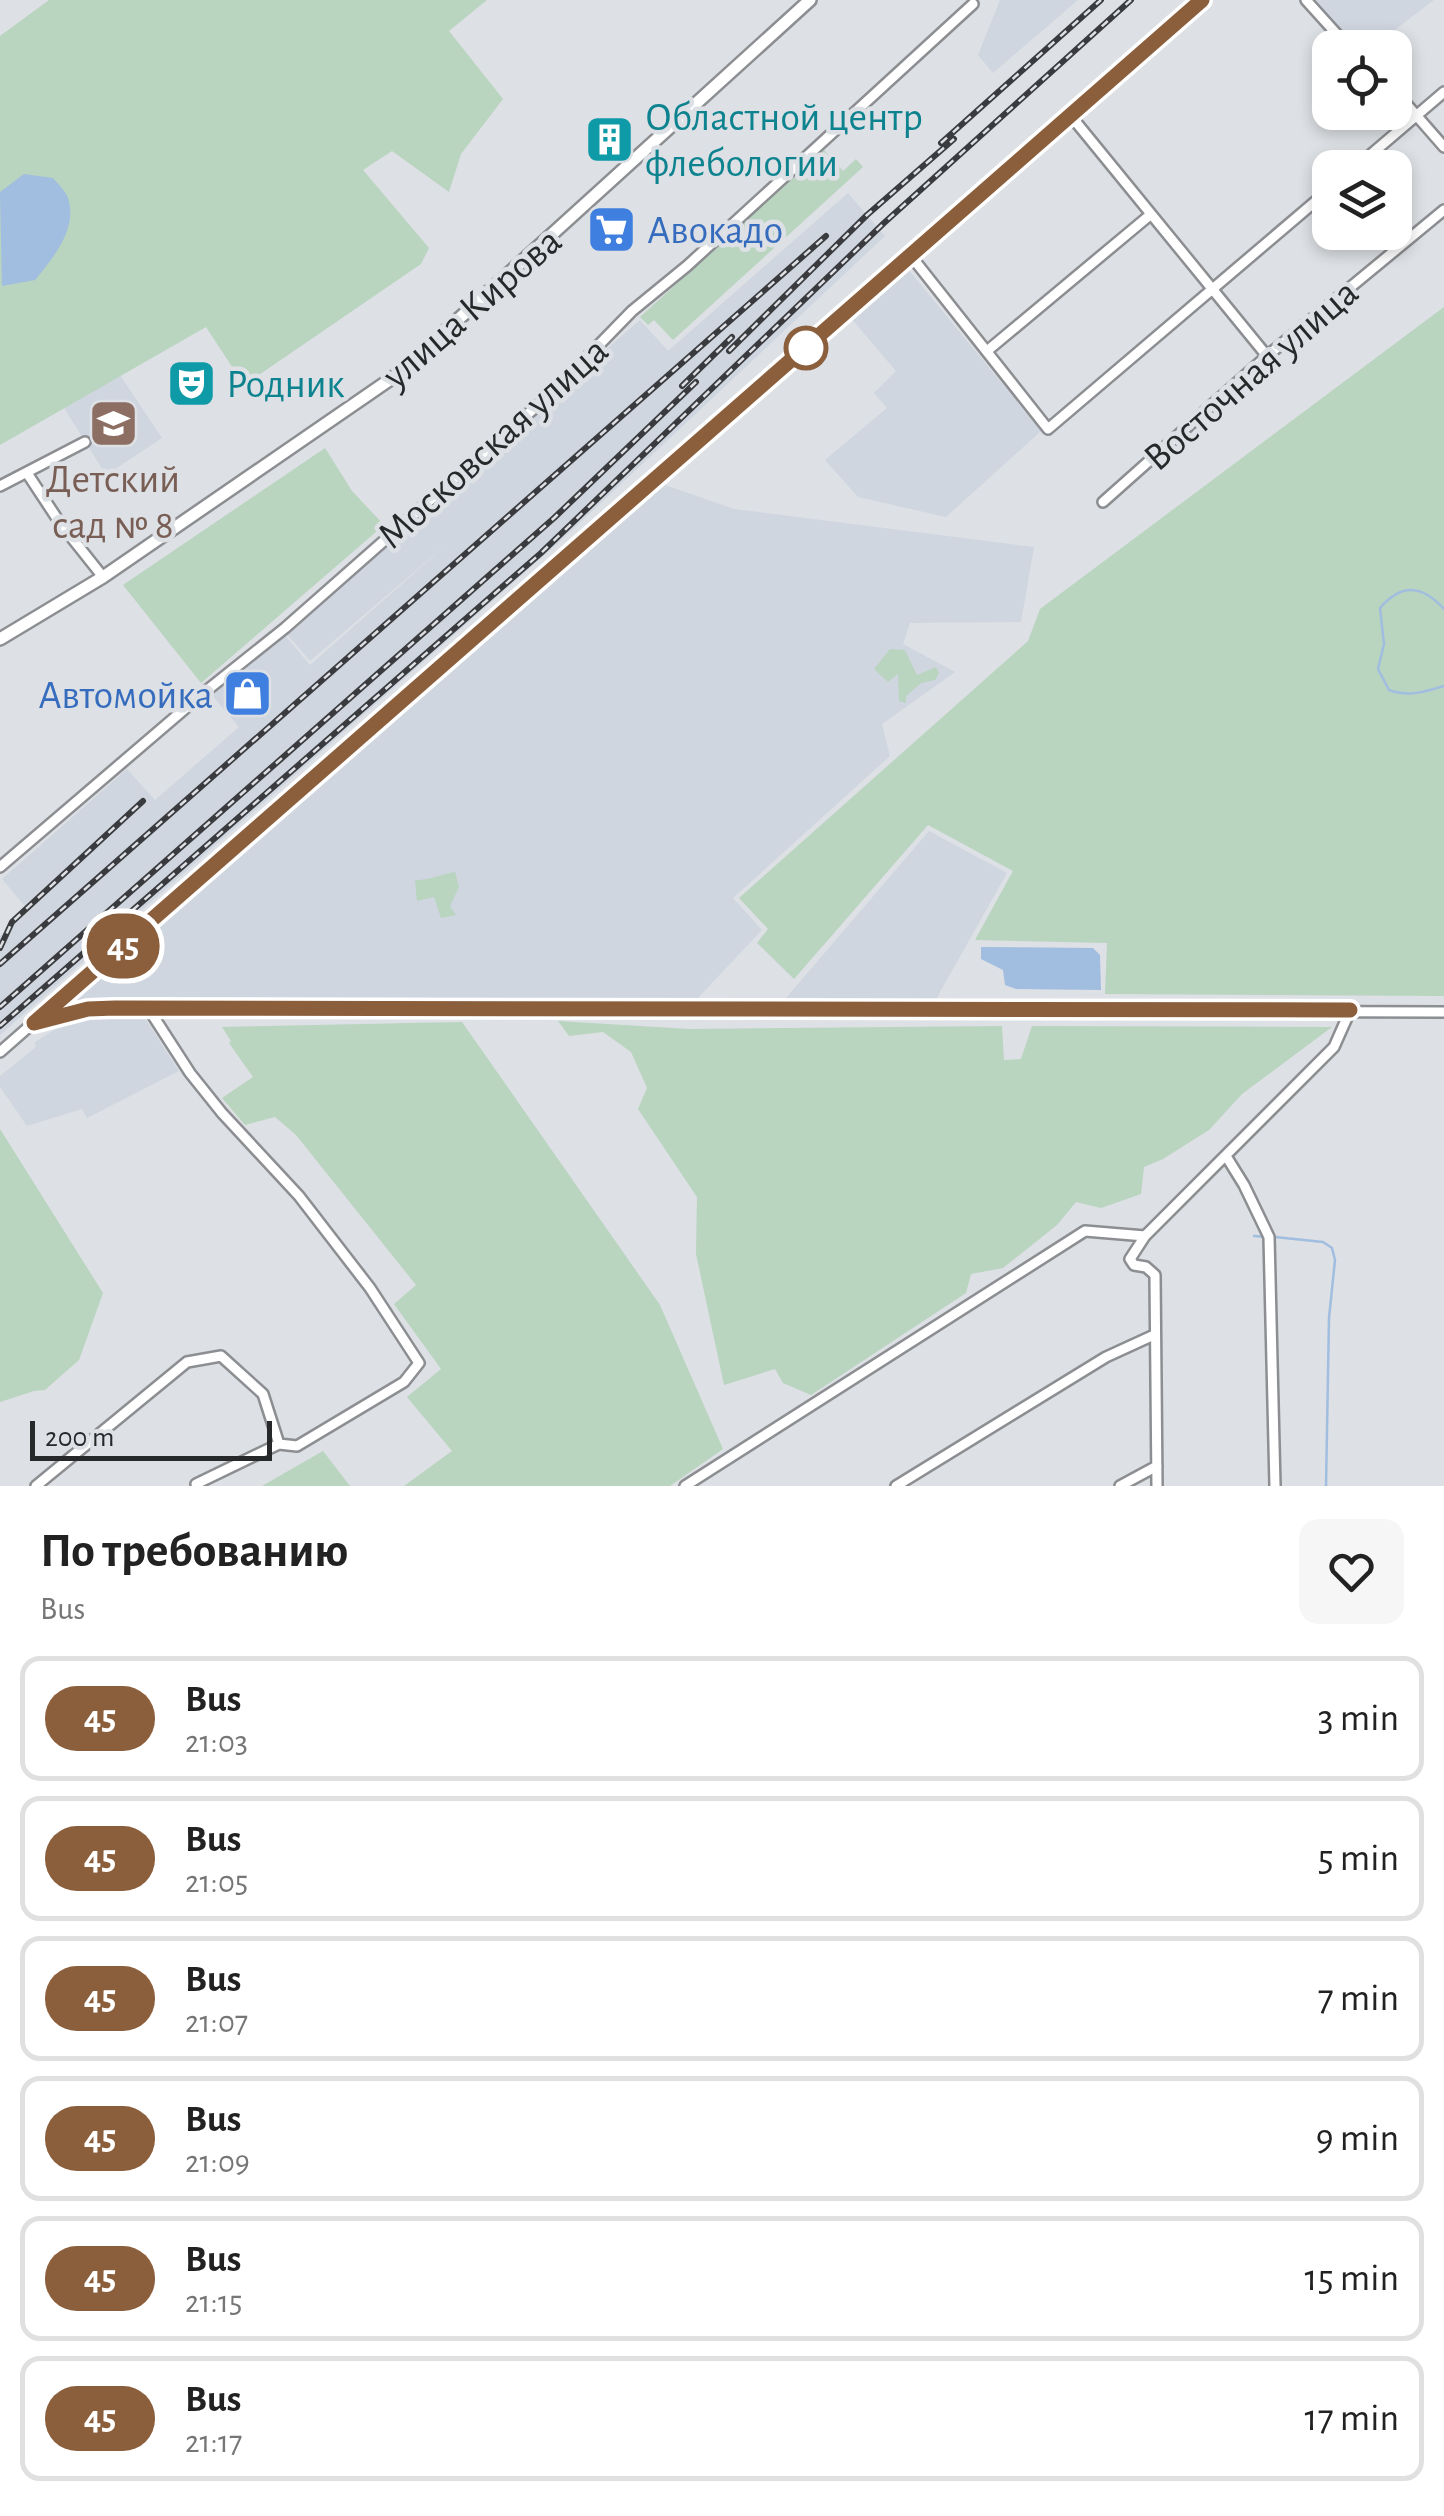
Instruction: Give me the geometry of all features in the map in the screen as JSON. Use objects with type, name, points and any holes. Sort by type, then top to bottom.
[{"type":"street","name":"улица Кирова","points":[[0,639],[103,577],[398,374],[810,0]]},
{"type":"street","points":[[0,1052],[1202,0]]},
{"type":"street","points":[[1306,0],[1332,30]]},
{"type":"street","name":"Московская улица","points":[[0,867],[285,628],[556,390],[632,311],[687,266],[972,4]]},
{"type":"street","points":[[1376,150],[1444,92]]},
{"type":"street","points":[[1412,111],[1444,147]]},
{"type":"street","points":[[1071,116],[1266,356]]},
{"type":"street","points":[[912,256],[1048,429],[1312,203]]},
{"type":"street","name":"Восточная улица","points":[[1103,502],[1266,356],[1444,210]]},
{"type":"street","points":[[987,352],[1150,214]]},
{"type":"street","points":[[0,486],[85,442]]},
{"type":"street","points":[[27,472],[67,533],[103,577]]},
{"type":"street","points":[[34,1023],[88,1009],[148,1008],[1444,1012]]},
{"type":"street","points":[[148,1008],[222,1114],[299,1196],[370,1288],[418,1363],[404,1382],[297,1446],[280,1444],[196,1484]]},
{"type":"street","points":[[1157,1486],[1155,1275],[1130,1260],[1145,1236],[1334,1046],[1350,1010]]},
{"type":"street","points":[[1226,1156],[1269,1237],[1275,1486]]},
{"type":"street","points":[[685,1486],[1085,1231],[1145,1236]]},
{"type":"street","points":[[896,1486],[1106,1357],[1154,1335]]},
{"type":"street","points":[[36,1486],[188,1362],[221,1356],[263,1394],[280,1444]]},
{"type":"street","points":[[1120,1486],[1157,1466]]},
{"type":"shaded area","points":[[1000,0],[1078,0],[993,73],[978,55]]},
{"type":"shaded area","points":[[1310,0],[1434,0],[1395,30],[1339,30]]},
{"type":"shaded area","points":[[848,193],[885,236],[556,545],[0,1035],[0,936],[29,911],[2,879],[127,769],[155,800],[239,727],[211,694],[284,634],[310,665],[454,538],[310,661],[285,632],[353,570],[640,320],[668,351]]},
{"type":"shaded area","points":[[908,269],[1041,431],[946,517],[858,497],[825,460],[887,408],[874,393],[896,371],[850,317]]},
{"type":"shaded area","name":"Детский сад № 8","points":[[120,375],[162,438],[106,475],[64,408]]},
{"type":"shaded area","points":[[665,485],[734,509],[1034,547],[1021,622],[910,623],[903,644],[955,672],[882,724],[890,756],[733,898],[762,930],[694,1002],[70,1005]]},
{"type":"shaded area","points":[[929,831],[1007,873],[935,1001],[786,998]]},
{"type":"shaded area","points":[[127,1011],[143,1015],[179,1071],[87,1118],[82,1109],[27,1126],[0,1087],[0,1076],[36,1047],[34,1043],[73,1017]]},
{"type":"green space","points":[[49,0],[487,0],[449,31],[503,99],[461,154],[449,192],[392,151],[363,170],[429,248],[421,264],[244,385],[206,327],[0,445],[0,36]]},
{"type":"green space","points":[[824,150],[843,171],[856,159],[863,167],[673,340],[654,320],[648,325],[640,317]]},
{"type":"green space","points":[[1444,307],[1444,996],[1105,994],[1107,943],[975,940],[1013,871],[928,825],[794,979],[757,943],[768,929],[739,898],[1028,641],[1040,609]]},
{"type":"green space","points":[[325,448],[352,491],[384,525],[201,683],[123,585]]},
{"type":"green space","points":[[890,649],[905,650],[917,675],[936,667],[939,673],[935,680],[921,683],[906,696],[906,703],[899,701],[898,674],[888,682],[874,669]]},
{"type":"green space","points":[[455,872],[459,887],[450,906],[456,915],[441,918],[434,897],[417,901],[415,880]]},
{"type":"green space","points":[[558,1021],[689,1029],[1002,1026],[1004,1060],[1021,1059],[1032,1026],[1332,1027],[1242,1094],[1209,1130],[1144,1167],[1141,1194],[1101,1208],[1076,1202],[1057,1225],[1003,1268],[971,1274],[966,1293],[811,1395],[783,1383],[775,1369],[724,1385],[696,1254],[697,1197],[638,1109],[647,1088],[631,1052],[603,1032],[569,1036]]},
{"type":"green space","points":[[462,1022],[660,1305],[723,1449],[670,1486],[404,1486],[452,1451],[407,1397],[441,1369],[394,1304],[416,1285],[296,1135],[275,1117],[245,1125],[222,1098],[253,1077],[222,1027]]},
{"type":"green space","points":[[0,1129],[103,1293],[79,1360],[45,1390],[0,1402]]},
{"type":"green space","points":[[323,1451],[350,1486],[262,1486]]},
{"type":"water","points":[[24,174],[53,178],[68,198],[70,221],[62,242],[35,280],[2,286],[0,192]]},
{"type":"water","points":[[981,947],[1093,948],[1100,955],[1101,990],[1016,989],[1005,985],[1003,970],[981,959]]},
{"type":"waterway","points":[[1444,609],[1428,595],[1412,590],[1388,600],[1380,608],[1384,644],[1378,669],[1389,690],[1396,692],[1416,693],[1444,686]]},
{"type":"waterway","points":[[1254,1236],[1267,1237]]},
{"type":"waterway","points":[[1275,1237],[1323,1242],[1332,1248],[1335,1260],[1329,1318],[1326,1486]]},
{"type":"railway","points":[[941,143],[1101,0]]},
{"type":"railway","points":[[0,1026],[541,553],[884,223],[1131,0]]},
{"type":"railway","points":[[729,351],[867,215],[954,139]]},
{"type":"railway","points":[[0,964],[826,236]]},
{"type":"railway","points":[[682,386],[732,337]]},
{"type":"railway","points":[[0,1007],[554,518],[696,382]]},
{"type":"railway","points":[[0,948],[12,922],[143,801]]},
{"type":"bus line","name":"45","points":[[1202,0],[34,1023],[88,1009],[115,1008],[1350,1010]]},
{"type":"place","name":"Областной центр флебологии","points":[[610,139]]},
{"type":"place","name":"Авокадо","points":[[612,229]]},
{"type":"place","name":"Родник","points":[[191,383]]},
{"type":"place","name":"Детский сад № 8","points":[[113,423]]},
{"type":"place","name":"Автомойка","points":[[248,694]]}]
